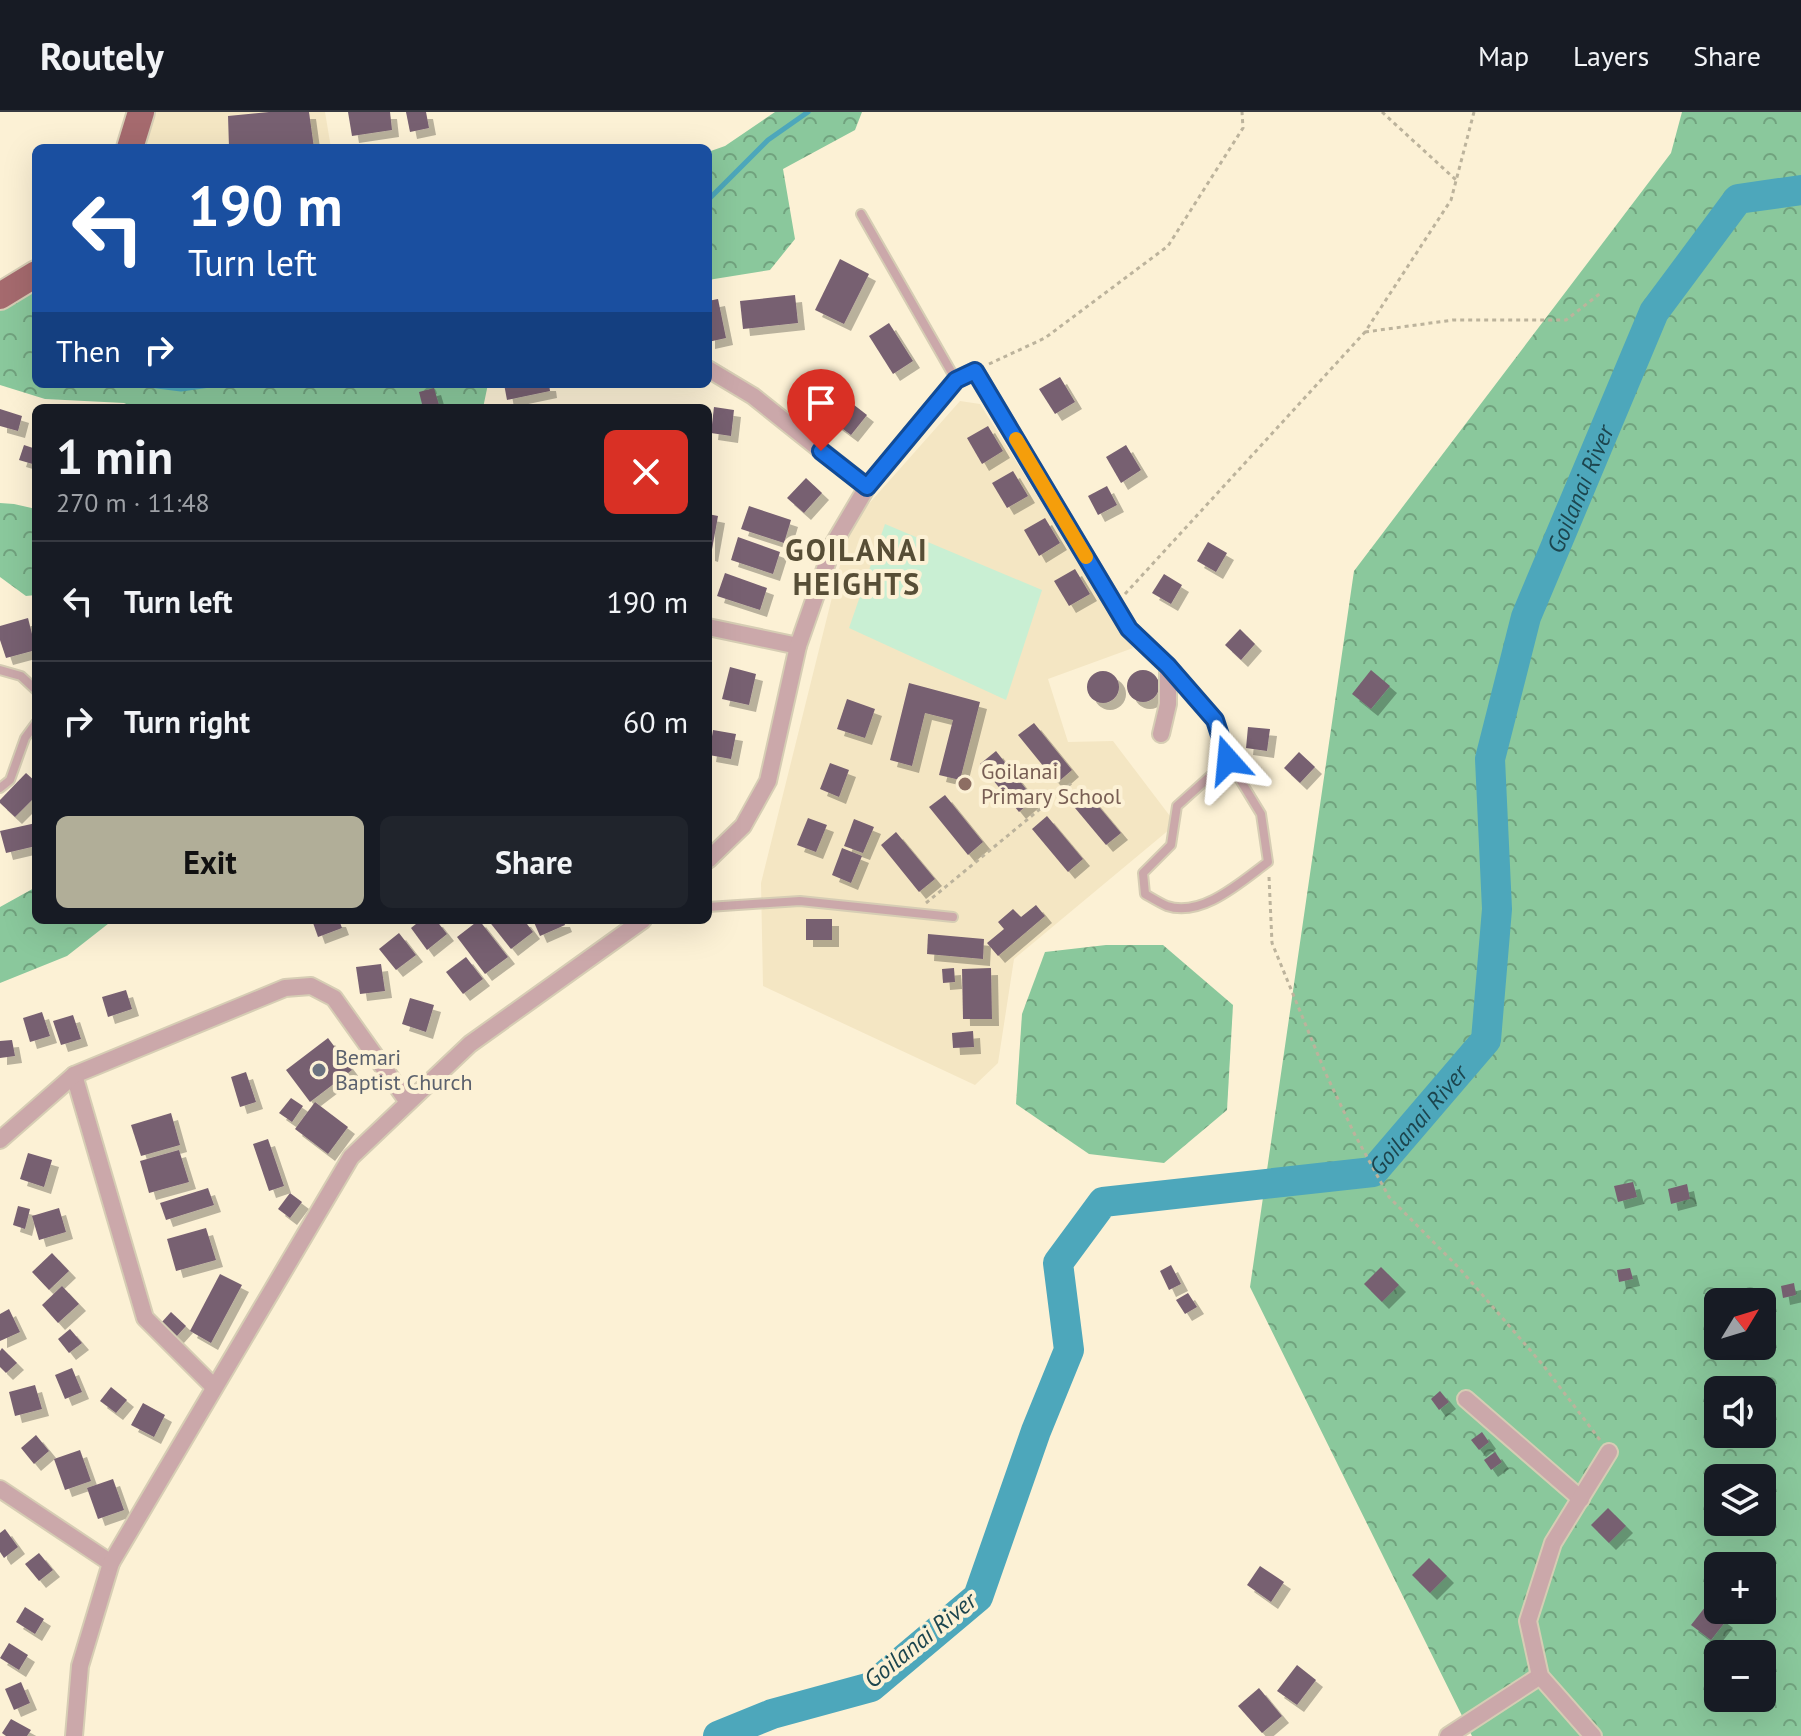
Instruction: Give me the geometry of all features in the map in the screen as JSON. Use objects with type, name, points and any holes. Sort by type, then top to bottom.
[{"type":"main road","points":[[131,144],[141,112]]},
{"type":"main road","points":[[0,296],[32,276]]},
{"type":"street","points":[[712,371],[753,396],[867,487]]},
{"type":"street","points":[[712,856],[743,826],[768,781],[798,646],[834,543],[867,487],[956,380],[975,371],[1129,629],[1168,666],[1168,704],[1161,734]]},
{"type":"street","points":[[712,628],[798,646]]},
{"type":"street","points":[[74,1736],[80,1666],[111,1563],[351,1157],[470,1044],[637,924]]},
{"type":"street","points":[[0,1140],[74,1075],[285,988],[311,986],[334,998],[408,1102]]},
{"type":"street","points":[[74,1075],[145,1318],[214,1387]]},
{"type":"street","points":[[1466,1399],[1581,1499]]},
{"type":"street","points":[[1593,1736],[1540,1676],[1528,1621],[1553,1543],[1609,1452]]},
{"type":"street","points":[[0,1489],[111,1563]]},
{"type":"street","points":[[1448,1736],[1540,1676]]},
{"type":"lane","points":[[861,214],[956,380]]},
{"type":"lane","points":[[1168,666],[1215,720],[1228,760],[1261,814],[1268,862],[1229,891],[1194,908],[1169,906],[1145,894],[1143,873],[1171,845],[1177,806],[1228,760]]},
{"type":"lane","points":[[0,670],[21,676],[32,686]]},
{"type":"lane","points":[[0,788],[10,780],[25,738],[32,728]]},
{"type":"lane","points":[[712,907],[800,901],[953,917]]},
{"type":"path","points":[[975,371],[1045,338],[1168,246],[1243,128],[1242,112]]},
{"type":"path","points":[[1382,112],[1456,180]]},
{"type":"path","points":[[1115,605],[1365,332],[1451,200],[1474,112]]},
{"type":"path","points":[[1365,332],[1453,320],[1566,320],[1602,292]]},
{"type":"path","points":[[914,913],[1074,781]]},
{"type":"path","points":[[1268,862],[1272,943],[1325,1072],[1389,1197],[1460,1269],[1543,1365],[1609,1452]]},
{"type":"shaded area","points":[[151,112],[325,112],[330,144],[144,144]]},
{"type":"shaded area","name":"Goilanai Primary School","points":[[960,401],[980,404],[1133,648],[1048,679],[1068,742],[1113,741],[1176,824],[1014,959],[998,1063],[975,1085],[763,986],[761,883],[850,525]]},
{"type":"green space","points":[[775,112],[862,112],[855,130],[783,169],[795,239],[770,270],[712,279],[712,151],[725,146]]},
{"type":"green space","points":[[1682,112],[1801,112],[1801,1736],[1472,1736],[1250,1287],[1354,571],[1671,153]]},
{"type":"green space","points":[[32,290],[32,388],[487,388],[484,404],[126,404],[45,399],[0,385],[0,310]]},
{"type":"green space","points":[[0,503],[32,508],[32,595],[26,596],[0,577]]},
{"type":"green space","points":[[885,524],[1042,590],[1006,700],[849,628]]},
{"type":"green space","points":[[32,889],[32,924],[108,924],[67,956],[0,983],[0,907]]},
{"type":"green space","points":[[1106,945],[1163,945],[1233,1005],[1227,1110],[1164,1163],[1089,1154],[1016,1104],[1022,1014],[1045,952]]},
{"type":"building","points":[[309,112],[313,144],[229,144],[228,116]]},
{"type":"building","points":[[348,112],[390,112],[392,130],[352,136]]},
{"type":"building","points":[[406,112],[426,112],[429,128],[410,132]]},
{"type":"building","points":[[840,259],[869,274],[844,324],[815,310]]},
{"type":"building","points":[[795,295],[798,323],[743,329],[740,301]]},
{"type":"building","points":[[718,299],[726,338],[712,341],[712,300]]},
{"type":"building","points":[[889,323],[913,361],[893,374],[869,336]]},
{"type":"building","points":[[1060,377],[1075,402],[1055,414],[1039,389]]},
{"type":"building","points":[[434,388],[439,404],[422,404],[419,392]]},
{"type":"building","points":[[505,388],[550,388],[550,391],[507,400]]},
{"type":"building","points":[[840,394],[867,415],[851,435],[824,415]]},
{"type":"building","points":[[714,407],[734,410],[731,436],[712,433]]},
{"type":"building","points":[[0,409],[22,416],[18,431],[0,426]]},
{"type":"building","points":[[988,426],[1003,451],[982,464],[967,438]]},
{"type":"building","points":[[24,445],[32,448],[32,464],[19,460]]},
{"type":"building","points":[[1126,445],[1141,470],[1121,483],[1106,457]]},
{"type":"building","points":[[1013,471],[1028,496],[1007,508],[992,483]]},
{"type":"building","points":[[806,478],[822,493],[804,513],[787,498]]},
{"type":"building","points":[[1107,486],[1117,505],[1098,515],[1088,496]]},
{"type":"building","points":[[749,506],[791,520],[784,543],[741,529]]},
{"type":"building","points":[[712,515],[718,516],[712,549]]},
{"type":"building","points":[[1045,518],[1060,543],[1039,556],[1024,530]]},
{"type":"building","points":[[738,537],[780,552],[773,574],[731,560]]},
{"type":"building","points":[[1208,542],[1227,553],[1216,572],[1197,561]]},
{"type":"building","points":[[1075,569],[1090,594],[1069,606],[1054,581]]},
{"type":"building","points":[[725,573],[767,588],[760,610],[717,596]]},
{"type":"building","points":[[1164,574],[1182,585],[1171,604],[1152,593]]},
{"type":"building","points":[[28,618],[32,651],[6,658],[0,640],[0,626]]},
{"type":"building","points":[[1240,629],[1255,644],[1241,660],[1225,645]]},
{"type":"building","points":[[730,667],[756,674],[749,705],[722,699]]},
{"type":"building","points":[[1143,670],[1155,674],[1159,686],[1155,698],[1143,702],[1131,698],[1127,686],[1131,674]]},
{"type":"building","points":[[1371,670],[1390,686],[1371,709],[1352,694]]},
{"type":"building","points":[[1103,671],[1115,675],[1119,687],[1115,699],[1103,703],[1091,699],[1087,687],[1091,675]]},
{"type":"building","points":[[909,683],[980,702],[960,780],[939,775],[953,720],[925,713],[912,766],[890,760]]},
{"type":"building","points":[[847,699],[875,709],[865,738],[837,729]]},
{"type":"building","points":[[1034,723],[1072,770],[1057,783],[1018,735]]},
{"type":"building","points":[[1248,727],[1270,729],[1267,751],[1246,748]]},
{"type":"building","points":[[713,730],[736,734],[731,759],[712,756]]},
{"type":"building","points":[[996,751],[1034,799],[1019,812],[980,764]]},
{"type":"building","points":[[1299,752],[1315,767],[1300,783],[1284,768]]},
{"type":"building","points":[[830,763],[849,770],[839,797],[820,789]]},
{"type":"building","points":[[26,773],[32,778],[32,800],[15,817],[0,800]]},
{"type":"building","points":[[1085,790],[1121,833],[1106,845],[1070,802]]},
{"type":"building","points":[[945,795],[983,842],[968,855],[929,807]]},
{"type":"building","points":[[1047,816],[1083,859],[1068,872],[1032,829]]},
{"type":"building","points":[[808,818],[827,825],[816,852],[797,845]]},
{"type":"building","points":[[854,819],[874,827],[863,853],[844,846]]},
{"type":"building","points":[[32,824],[32,847],[6,853],[0,831]]},
{"type":"building","points":[[896,832],[935,879],[919,892],[881,845]]},
{"type":"building","points":[[842,848],[862,856],[851,883],[832,875]]},
{"type":"building","points":[[1036,905],[1045,916],[998,956],[987,943],[1004,929],[998,922],[1013,909],[1021,917]]},
{"type":"building","points":[[806,919],[832,919],[832,940],[806,940]]},
{"type":"building","points":[[313,924],[340,924],[342,928],[318,937]]},
{"type":"building","points":[[416,924],[439,924],[447,934],[427,950],[411,928]]},
{"type":"building","points":[[474,924],[482,924],[508,957],[485,974],[457,937]]},
{"type":"building","points":[[491,924],[527,924],[533,932],[511,949]]},
{"type":"building","points":[[535,924],[565,924],[565,925],[540,936]]},
{"type":"building","points":[[399,933],[416,955],[396,970],[379,949]]},
{"type":"building","points":[[928,934],[984,939],[983,959],[927,954]]},
{"type":"building","points":[[466,957],[483,979],[463,994],[446,972]]},
{"type":"building","points":[[381,964],[385,991],[360,994],[356,967]]},
{"type":"building","points":[[954,968],[955,982],[943,983],[942,969]]},
{"type":"building","points":[[991,968],[992,1019],[963,1019],[962,969]]},
{"type":"building","points":[[126,990],[132,1009],[108,1017],[102,997]]},
{"type":"building","points":[[410,998],[434,1005],[426,1032],[402,1024]]},
{"type":"building","points":[[42,1012],[50,1036],[30,1042],[23,1018]]},
{"type":"building","points":[[73,1015],[81,1039],[61,1045],[53,1021]]},
{"type":"building","points":[[973,1031],[974,1047],[953,1048],[952,1033]]},
{"type":"building","name":"Bemari Baptist Church","points":[[328,1038],[352,1070],[310,1102],[286,1070]]},
{"type":"building","points":[[12,1040],[15,1056],[0,1058],[0,1041]]},
{"type":"building","points":[[246,1072],[256,1102],[240,1107],[231,1077]]},
{"type":"building","points":[[291,1098],[303,1106],[292,1122],[279,1113]]},
{"type":"building","points":[[315,1102],[348,1127],[328,1154],[295,1129]]},
{"type":"building","points":[[171,1113],[180,1145],[141,1156],[131,1125]]},
{"type":"building","points":[[268,1139],[284,1186],[269,1191],[253,1144]]},
{"type":"building","points":[[179,1150],[189,1182],[149,1193],[140,1161]]},
{"type":"building","points":[[28,1153],[52,1160],[44,1187],[20,1179]]},
{"type":"building","points":[[1633,1182],[1637,1197],[1618,1202],[1614,1186]]},
{"type":"building","points":[[1687,1184],[1690,1199],[1671,1204],[1668,1189]]},
{"type":"building","points":[[208,1188],[214,1205],[166,1220],[160,1203]]},
{"type":"building","points":[[290,1193],[302,1202],[290,1218],[278,1209]]},
{"type":"building","points":[[18,1206],[30,1209],[25,1229],[13,1225]]},
{"type":"building","points":[[59,1208],[66,1232],[39,1240],[32,1216]]},
{"type":"building","points":[[206,1228],[216,1260],[176,1271],[167,1239]]},
{"type":"building","points":[[52,1253],[69,1271],[49,1290],[32,1272]]},
{"type":"building","points":[[1171,1265],[1181,1284],[1169,1290],[1160,1271]]},
{"type":"building","points":[[1381,1267],[1399,1285],[1382,1302],[1364,1284]]},
{"type":"building","points":[[1630,1268],[1633,1279],[1619,1282],[1617,1270]]},
{"type":"building","points":[[220,1274],[242,1285],[211,1343],[190,1331]]},
{"type":"building","points":[[1794,1283],[1796,1295],[1783,1298],[1781,1286]]},
{"type":"building","points":[[62,1286],[79,1304],[58,1323],[42,1305]]},
{"type":"building","points":[[1188,1293],[1197,1307],[1185,1314],[1176,1300]]},
{"type":"building","points":[[9,1309],[20,1332],[0,1341],[0,1314]]},
{"type":"building","points":[[171,1312],[186,1326],[176,1337],[161,1323]]},
{"type":"building","points":[[70,1329],[82,1343],[69,1353],[58,1339]]},
{"type":"building","points":[[2,1348],[17,1363],[6,1373],[0,1367]]},
{"type":"building","points":[[72,1368],[82,1392],[65,1399],[55,1375]]},
{"type":"building","points":[[35,1385],[42,1409],[15,1416],[9,1392]]},
{"type":"building","points":[[111,1387],[127,1400],[116,1413],[100,1401]]},
{"type":"building","points":[[1440,1391],[1449,1402],[1439,1410],[1431,1399]]},
{"type":"building","points":[[143,1403],[165,1415],[154,1437],[131,1425]]},
{"type":"building","points":[[1482,1432],[1489,1442],[1479,1450],[1471,1440]]},
{"type":"building","points":[[36,1435],[49,1451],[34,1464],[21,1448]]},
{"type":"building","points":[[80,1450],[91,1481],[65,1490],[54,1459]]},
{"type":"building","points":[[1495,1452],[1502,1462],[1491,1470],[1484,1460]]},
{"type":"building","points":[[113,1479],[124,1510],[98,1519],[87,1488]]},
{"type":"building","points":[[1608,1508],[1626,1526],[1609,1543],[1591,1525]]},
{"type":"building","points":[[5,1529],[18,1547],[4,1558],[0,1552],[0,1533]]},
{"type":"building","points":[[39,1553],[53,1570],[39,1581],[25,1564]]},
{"type":"building","points":[[1429,1558],[1447,1576],[1430,1593],[1412,1575]]},
{"type":"building","points":[[1260,1566],[1284,1582],[1271,1602],[1247,1585]]},
{"type":"building","points":[[25,1607],[44,1619],[35,1634],[16,1622]]},
{"type":"building","points":[[1704,1609],[1704,1624],[1724,1624],[1711,1640],[1691,1625]]},
{"type":"building","points":[[9,1643],[28,1655],[19,1670],[0,1658]]},
{"type":"building","points":[[1297,1665],[1316,1680],[1297,1705],[1277,1691]]},
{"type":"building","points":[[21,1682],[30,1703],[14,1710],[5,1689]]},
{"type":"building","points":[[1259,1688],[1282,1716],[1262,1733],[1238,1706]]},
{"type":"building","points":[[11,1719],[31,1730],[27,1736],[6,1736],[2,1733]]},
{"type":"waterway","points":[[712,196],[768,140],[808,112]]},
{"type":"waterway","name":"Goilanai River","points":[[718,1736],[772,1714],[871,1687],[978,1597],[1036,1431],[1069,1350],[1058,1263],[1103,1202],[1373,1172],[1486,1040],[1497,909],[1490,759],[1526,617],[1654,312],[1738,199],[1801,190]]},
{"type":"waterway","points":[[173,388],[188,388]]},
{"type":"slow traffic","points":[[1016,439],[1086,557]]},
{"type":"place","name":"Goilanai Primary School","points":[[965,784]]},
{"type":"place","name":"Bemari Baptist Church","points":[[319,1070]]},
{"type":"district","name":"GOILANAI HEIGHTS","points":[[857,566]]},
{"type":"route","points":[[821,451],[867,487],[956,380],[975,371],[1129,629],[1168,666],[1215,720],[1228,760]]}]
